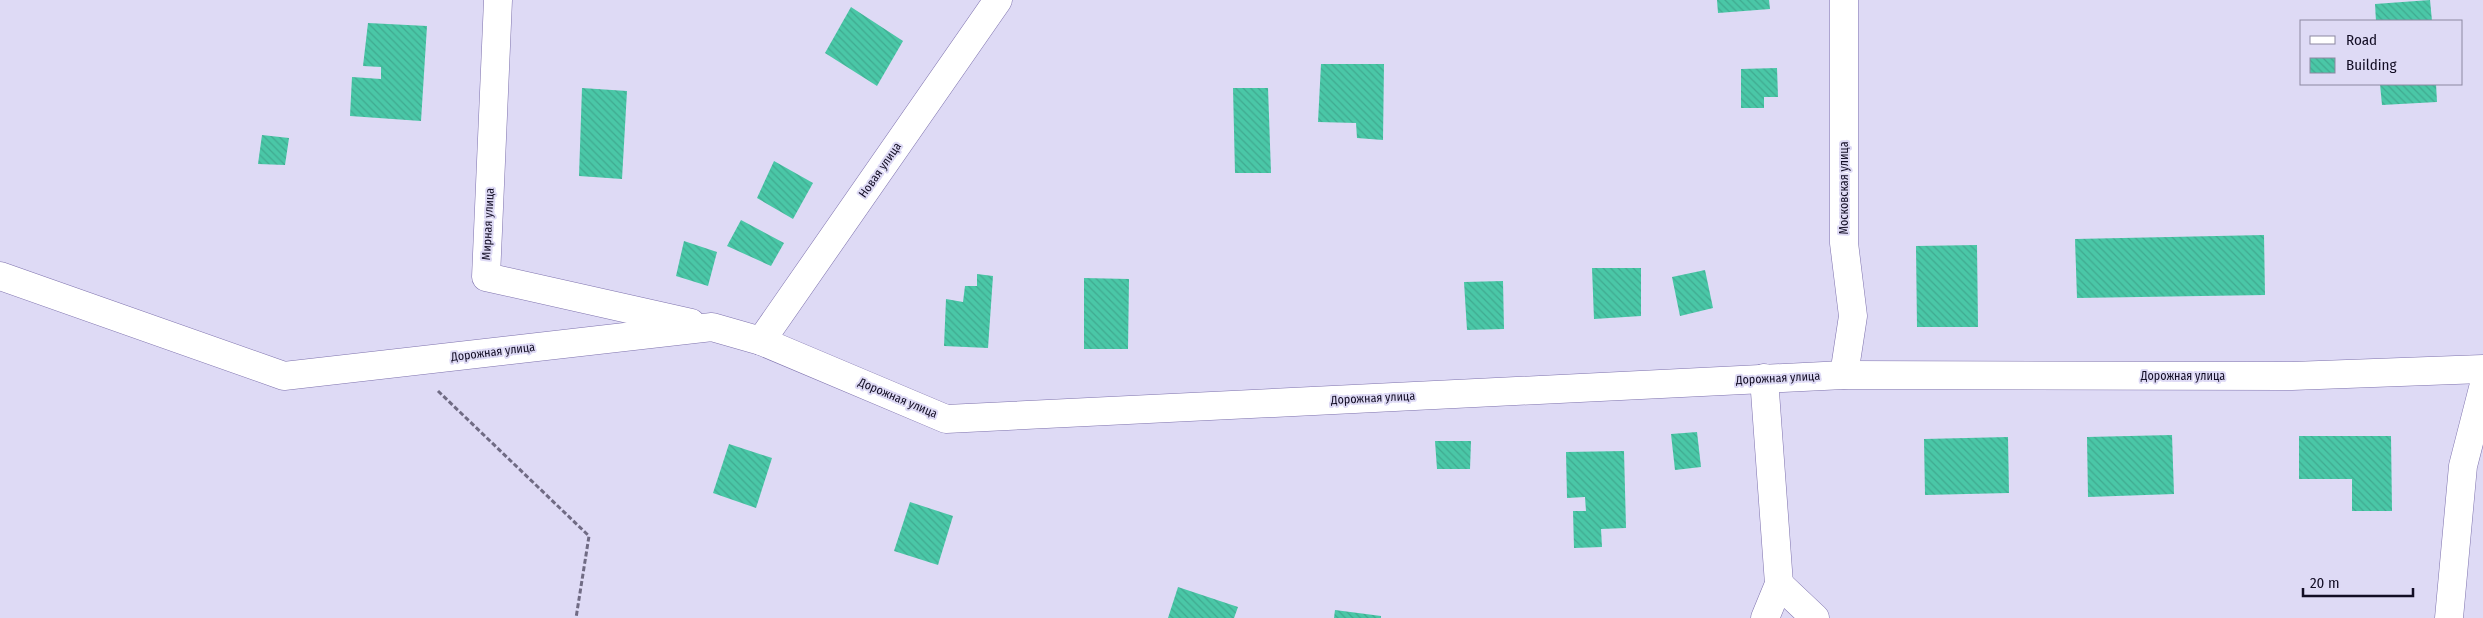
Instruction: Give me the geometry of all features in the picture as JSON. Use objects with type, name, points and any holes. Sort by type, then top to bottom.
[{"type":"street","name":"Мирная улица","points":[[498,0],[486,277],[712,327]]},
{"type":"street","name":"Новая улица","points":[[761,341],[998,0]]},
{"type":"street","name":"Московская улица","points":[[1844,0],[1844,243],[1853,316],[1844,374]]},
{"type":"street","name":"Дорожная улица","points":[[0,276],[284,376],[712,327],[761,341],[946,419],[1844,374],[2292,376],[2483,369]]},
{"type":"street","points":[[1764,378],[1779,584],[1765,618]]},
{"type":"street","points":[[2449,618],[2463,466],[2483,388]]},
{"type":"street","points":[[1779,584],[1816,618]]},
{"type":"path","points":[[408,362],[588,536],[576,618]]},
{"type":"building","points":[[1717,0],[1769,0],[1770,9],[1718,13]]},
{"type":"building","points":[[2430,0],[2432,20],[2376,20],[2375,4]]},
{"type":"building","points":[[851,7],[903,41],[877,86],[825,53]]},
{"type":"building","points":[[368,23],[427,26],[421,121],[350,116],[352,77],[381,79],[381,67],[363,66]]},
{"type":"building","points":[[1321,64],[1384,64],[1383,140],[1357,138],[1356,123],[1318,122]]},
{"type":"building","points":[[1777,68],[1778,97],[1764,97],[1764,108],[1741,108],[1741,69]]},
{"type":"building","points":[[2380,85],[2436,85],[2437,102],[2382,105]]},
{"type":"building","points":[[582,88],[627,91],[622,179],[579,176]]},
{"type":"building","points":[[1233,88],[1268,88],[1271,173],[1235,173]]},
{"type":"building","points":[[262,135],[289,138],[285,165],[258,164]]},
{"type":"building","points":[[774,161],[813,183],[793,219],[757,198]]},
{"type":"building","points":[[741,220],[784,243],[771,266],[727,246]]},
{"type":"building","points":[[2264,235],[2265,295],[2077,298],[2075,239]]},
{"type":"building","points":[[684,241],[717,252],[708,286],[676,276]]},
{"type":"building","points":[[1977,245],[1978,327],[1917,327],[1916,246]]},
{"type":"building","points":[[1592,268],[1641,268],[1641,316],[1594,319]]},
{"type":"building","points":[[1705,270],[1713,308],[1680,316],[1672,277]]},
{"type":"building","points":[[977,274],[993,276],[988,348],[944,346],[946,299],[963,302],[965,286],[977,286]]},
{"type":"building","points":[[1084,278],[1129,279],[1128,349],[1084,349]]},
{"type":"building","points":[[1503,281],[1504,329],[1467,330],[1464,282]]},
{"type":"building","points":[[1697,432],[1701,467],[1675,470],[1671,434]]},
{"type":"building","points":[[2172,435],[2174,494],[2088,497],[2087,437]]},
{"type":"building","points":[[2299,436],[2391,436],[2392,511],[2352,511],[2352,479],[2299,479]]},
{"type":"building","points":[[2008,437],[2009,493],[1925,495],[1924,439]]},
{"type":"building","points":[[1435,441],[1471,441],[1470,469],[1437,469]]},
{"type":"building","points":[[729,444],[772,458],[756,508],[713,493]]},
{"type":"building","points":[[1624,451],[1626,528],[1601,529],[1602,547],[1574,548],[1573,511],[1586,511],[1585,497],[1567,498],[1566,452]]},
{"type":"building","points":[[910,502],[953,516],[938,565],[894,551]]},
{"type":"building","points":[[1178,587],[1238,607],[1234,618],[1168,618]]},
{"type":"building","points":[[1335,610],[1381,616],[1381,618],[1334,618]]}]
